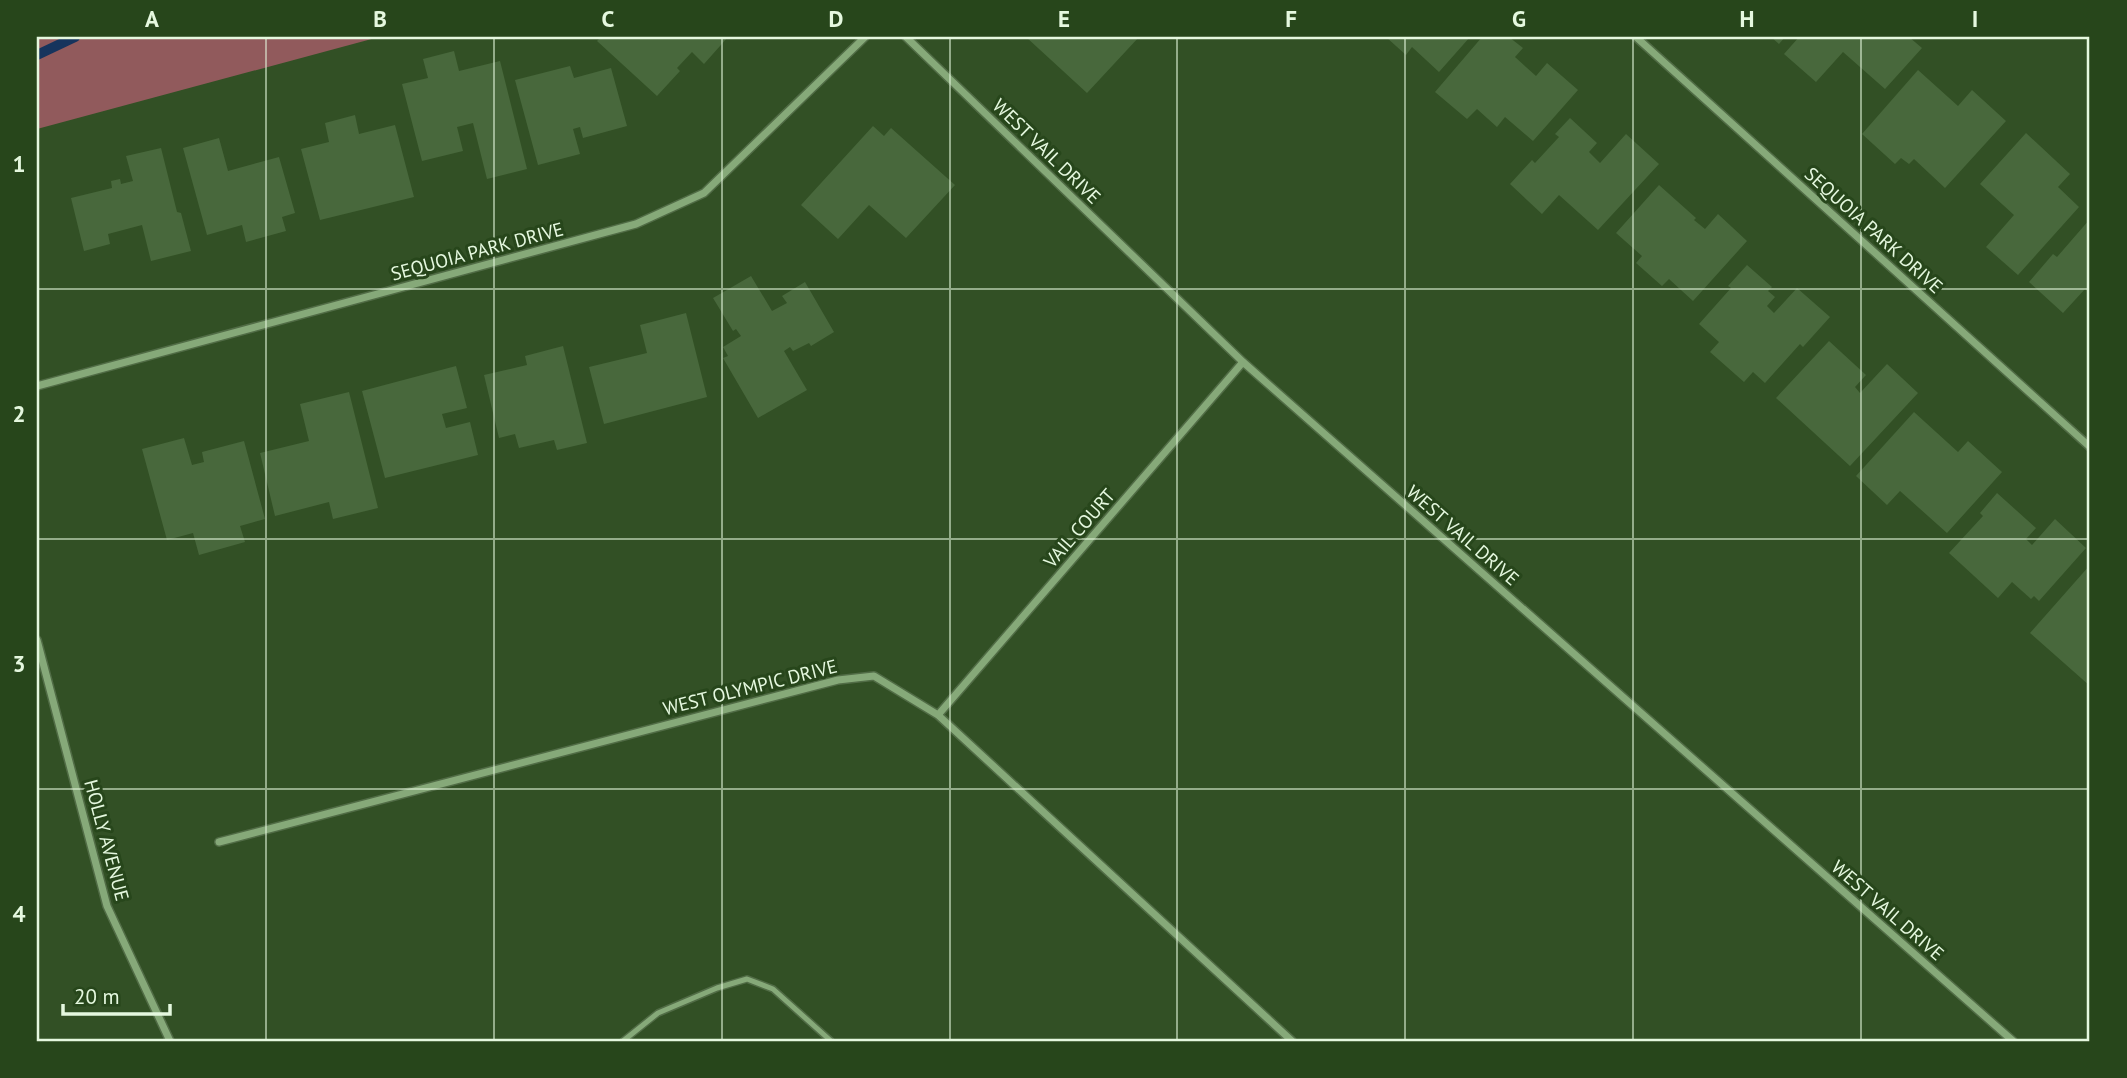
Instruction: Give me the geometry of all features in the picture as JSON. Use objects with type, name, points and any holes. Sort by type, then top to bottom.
[{"type":"street","name":"SEQUOIA PARK DRIVE","points":[[37,386],[636,224],[704,193],[864,37]]},
{"type":"street","name":"WEST VAIL DRIVE","points":[[906,37],[1243,362],[2012,1041]]},
{"type":"street","name":"SEQUOIA PARK DRIVE","points":[[1636,37],[2090,447]]},
{"type":"street","name":"VAIL COURT","points":[[939,715],[1243,362]]},
{"type":"street","name":"HOLLY AVENUE","points":[[37,640],[107,906],[170,1041]]},
{"type":"street","name":"WEST OLYMPIC DRIVE","points":[[219,842],[838,680],[874,676],[939,715],[1292,1041]]},
{"type":"lane","points":[[623,1041],[658,1013],[717,988],[747,979],[773,989],[831,1041]]},
{"type":"shaded area","points":[[37,37],[379,37],[37,129]]},
{"type":"building","points":[[601,37],[728,37],[704,64],[692,52],[677,68],[680,71],[657,96],[597,41]]},
{"type":"building","points":[[1026,37],[1139,37],[1087,93]]},
{"type":"building","points":[[1386,37],[1470,37],[1439,72],[1412,47],[1406,55]]},
{"type":"building","points":[[1482,37],[1509,37],[1523,48],[1515,57],[1536,76],[1547,63],[1578,90],[1533,141],[1505,117],[1497,127],[1477,109],[1467,119],[1435,92]]},
{"type":"building","points":[[1771,37],[1785,37],[1779,44]]},
{"type":"building","points":[[1799,37],[1909,37],[1922,48],[1885,89],[1843,52],[1816,82],[1784,54]]},
{"type":"building","points":[[454,51],[459,71],[500,61],[527,169],[487,179],[473,123],[457,127],[463,151],[422,161],[402,84],[428,78],[423,59]]},
{"type":"building","points":[[570,66],[574,78],[611,68],[627,126],[583,138],[580,127],[573,129],[580,154],[538,165],[515,80]]},
{"type":"building","points":[[1918,70],[1958,106],[1972,90],[2006,121],[1945,188],[1914,159],[1909,164],[1901,158],[1895,164],[1862,134]]},
{"type":"building","points":[[355,115],[359,134],[395,125],[414,197],[320,220],[301,149],[329,142],[325,123]]},
{"type":"building","points":[[1570,118],[1597,143],[1589,152],[1600,163],[1626,134],[1659,164],[1598,230],[1559,195],[1542,214],[1510,184],[1532,160],[1535,163],[1559,137],[1555,134]]},
{"type":"building","points":[[873,126],[884,136],[891,128],[955,185],[906,238],[869,205],[838,239],[801,205]]},
{"type":"building","points":[[2026,133],[2070,174],[2058,187],[2079,207],[2018,275],[1986,247],[2014,215],[1980,184]]},
{"type":"building","points":[[219,138],[228,171],[279,157],[295,213],[282,217],[286,231],[246,242],[242,225],[207,235],[183,148]]},
{"type":"building","points":[[161,148],[177,212],[181,213],[191,251],[151,261],[142,225],[108,234],[110,244],[84,251],[71,198],[112,188],[111,181],[120,179],[121,184],[133,181],[126,156]]},
{"type":"building","points":[[1659,185],[1705,229],[1718,214],[1747,241],[1693,301],[1669,279],[1662,286],[1636,263],[1642,256],[1616,233]]},
{"type":"building","points":[[2090,219],[2090,293],[2085,289],[2063,313],[2029,282],[2053,254],[2057,257]]},
{"type":"building","points":[[1747,265],[1772,287],[1768,291],[1775,297],[1767,306],[1774,313],[1797,288],[1830,317],[1803,347],[1800,344],[1765,383],[1753,372],[1744,382],[1710,352],[1719,342],[1699,324],[1731,288],[1728,286]]},
{"type":"building","points":[[751,276],[772,311],[787,303],[782,296],[805,282],[834,332],[811,346],[809,343],[793,351],[790,347],[784,351],[807,390],[758,418],[723,358],[728,356],[723,347],[741,336],[736,329],[733,331],[713,298]]},
{"type":"building","points":[[686,313],[707,397],[604,424],[589,367],[647,353],[640,325]]},
{"type":"building","points":[[1829,341],[1866,375],[1855,387],[1860,393],[1887,364],[1918,393],[1850,466],[1776,398]]},
{"type":"building","points":[[563,346],[587,443],[557,450],[554,440],[519,448],[515,434],[499,438],[484,375],[527,365],[525,356]]},
{"type":"building","points":[[456,366],[467,408],[442,414],[446,428],[470,422],[478,455],[385,478],[362,391]]},
{"type":"building","points":[[349,392],[378,508],[333,519],[329,502],[275,516],[260,453],[309,441],[300,404]]},
{"type":"building","points":[[1914,412],[1958,452],[1968,441],[2002,472],[1947,533],[1900,491],[1887,505],[1856,476]]},
{"type":"building","points":[[184,438],[192,465],[204,462],[202,452],[244,441],[265,519],[240,526],[245,542],[199,555],[193,533],[167,540],[142,449]]},
{"type":"building","points":[[1997,493],[2036,528],[2026,539],[2032,545],[2055,519],[2086,548],[2039,601],[2034,596],[2031,599],[2012,582],[1998,598],[1949,553],[1983,516],[1980,513]]},
{"type":"building","points":[[2090,565],[2090,686],[2030,633]]},
{"type":"waterway","points":[[37,55],[75,37]]}]
